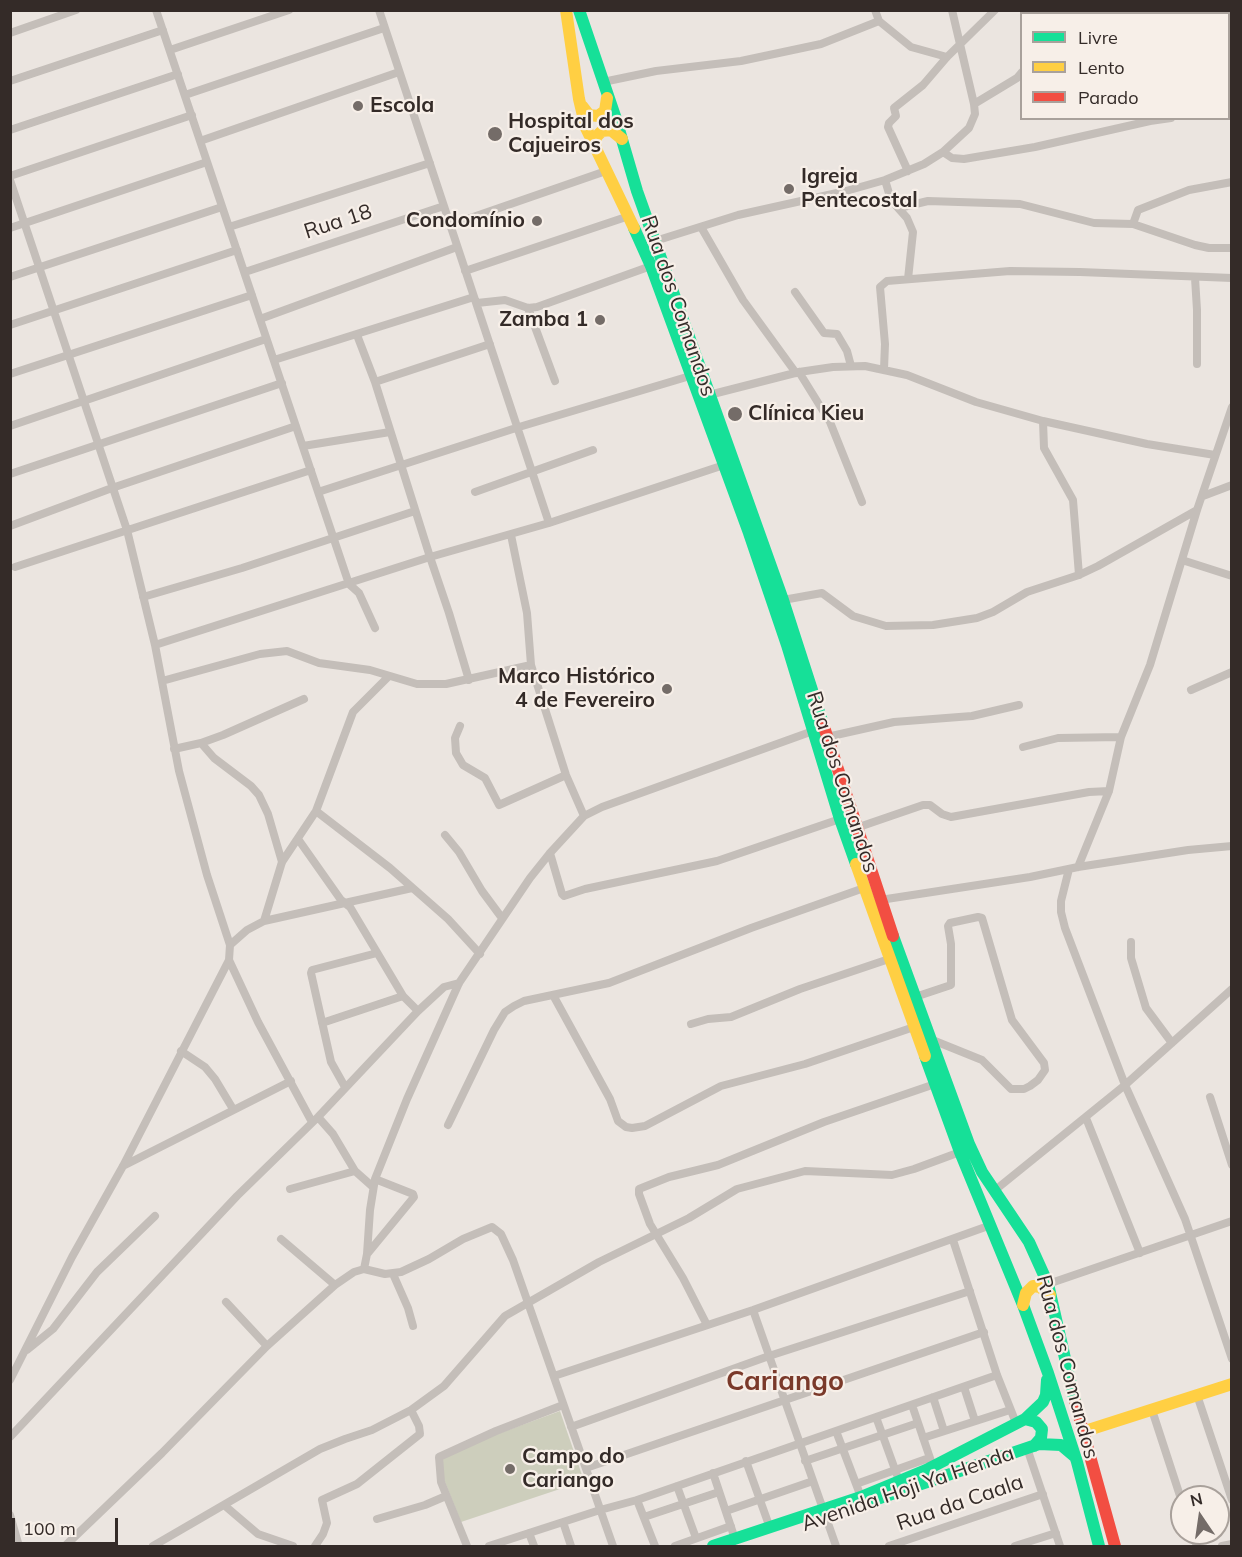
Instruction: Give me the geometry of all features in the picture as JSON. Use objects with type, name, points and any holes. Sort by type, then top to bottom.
[{"type":"main road","name":"Rua dos Comandos","points":[[566,10],[579,99],[586,128],[651,266],[724,465],[787,645],[840,819],[889,959],[960,1152],[1023,1305],[1048,1373],[1075,1457],[1099,1546]]},
{"type":"main road","name":"Rua dos Comandos","points":[[579,10],[655,241],[783,600],[880,900],[930,1039],[969,1144],[994,1191],[1029,1242],[1049,1290],[1082,1432],[1115,1546]]},
{"type":"main road","points":[[579,99],[589,115],[598,116],[605,111],[605,87]]},
{"type":"main road","points":[[595,150],[596,137],[602,131],[611,130],[622,139]]},
{"type":"main road","points":[[1023,1305],[1027,1290],[1033,1286],[1049,1290]]},
{"type":"main road","name":"Avenida Hoji Ya Henda","points":[[737,1543],[770,1528],[824,1514],[861,1497],[897,1476],[1020,1421],[1043,1402],[1048,1373]]},
{"type":"main road","points":[[1082,1432],[1232,1384]]},
{"type":"main road","points":[[1020,1421],[1036,1422],[1042,1429],[1041,1438],[1030,1447]]},
{"type":"main road","name":"Avenida Hoji Ya Henda","points":[[713,1546],[737,1543],[1045,1443],[1066,1448],[1075,1457]]},
{"type":"street","points":[[10,33],[76,10]]},
{"type":"street","points":[[156,10],[350,584],[359,593],[375,628]]},
{"type":"street","points":[[170,50],[289,10]]},
{"type":"street","points":[[379,10],[519,427],[549,524]]},
{"type":"street","points":[[875,10],[879,21],[911,48],[947,57]]},
{"type":"street","points":[[655,241],[738,216],[885,180],[908,171],[943,152],[969,128],[975,114],[952,10]]},
{"type":"street","points":[[908,171],[888,125],[896,116],[894,108],[923,85],[947,57],[995,10]]},
{"type":"street","points":[[605,87],[656,71],[741,61],[821,44],[879,21]]},
{"type":"street","points":[[185,95],[384,28]]},
{"type":"street","points":[[10,81],[163,30]]},
{"type":"street","points":[[200,141],[399,72]]},
{"type":"street","points":[[10,130],[178,74]]},
{"type":"street","points":[[974,104],[1020,74]]},
{"type":"street","points":[[10,1380],[72,1257],[123,1166],[229,960],[230,945],[207,875],[174,749],[155,645],[127,530],[10,178],[192,115]]},
{"type":"street","points":[[943,152],[952,158],[964,159],[1035,147],[1157,120]]},
{"type":"street","points":[[10,228],[207,162]]},
{"type":"street","points":[[229,227],[429,163]]},
{"type":"street","points":[[450,225],[606,171]]},
{"type":"street","points":[[885,180],[891,200],[907,218],[913,232],[908,279]]},
{"type":"street","points":[[1133,224],[1136,211],[1150,205],[1197,188],[1232,182]]},
{"type":"street","points":[[899,208],[928,201],[1033,206],[1094,224],[1133,224],[1195,245],[1209,248],[1232,248]]},
{"type":"street","name":"Rua 18","points":[[245,272],[444,206]]},
{"type":"street","points":[[10,277],[222,207]]},
{"type":"street","points":[[465,271],[629,216]]},
{"type":"street","points":[[701,226],[743,300],[798,372],[830,422],[862,502]]},
{"type":"street","points":[[260,319],[457,247]]},
{"type":"street","points":[[10,326],[237,250]]},
{"type":"street","points":[[274,360],[475,300],[505,300],[528,308],[537,307],[651,266]]},
{"type":"street","points":[[884,369],[885,344],[880,287],[887,281],[1010,271],[1232,278]]},
{"type":"street","points":[[1195,278],[1197,364]]},
{"type":"street","points":[[795,292],[824,333],[837,334],[847,351],[850,366]]},
{"type":"street","points":[[10,374],[252,294]]},
{"type":"street","points":[[528,308],[555,381]]},
{"type":"street","points":[[357,335],[375,382],[469,680]]},
{"type":"street","points":[[10,426],[267,339]]},
{"type":"street","points":[[375,382],[490,344]]},
{"type":"street","points":[[709,395],[798,372],[850,366],[884,369],[907,375],[976,402],[1043,421],[1148,444],[1215,455]]},
{"type":"street","points":[[318,492],[519,427],[690,376]]},
{"type":"street","points":[[10,474],[282,383]]},
{"type":"street","points":[[1078,867],[1109,791],[1121,737],[1150,665],[1197,510],[1232,406]]},
{"type":"street","points":[[1043,421],[1044,447],[1073,500],[1079,575]]},
{"type":"street","points":[[10,526],[112,488],[296,426]]},
{"type":"street","points":[[303,446],[390,432]]},
{"type":"street","points":[[475,492],[593,450]]},
{"type":"street","points":[[155,645],[430,557],[549,524],[724,465]]},
{"type":"street","points":[[15,567],[311,470]]},
{"type":"street","points":[[1203,496],[1232,485]]},
{"type":"street","points":[[783,600],[822,593],[846,612],[867,622],[886,626],[933,625],[977,618],[993,612],[1027,592],[1079,575],[1197,510]]},
{"type":"street","points":[[143,597],[242,568],[415,511]]},
{"type":"street","points":[[511,535],[526,613],[531,665],[566,775],[584,816]]},
{"type":"street","points":[[1182,560],[1232,576]]},
{"type":"street","points":[[162,681],[260,654],[287,651],[319,663],[353,666],[417,684],[469,680],[531,665]]},
{"type":"street","points":[[1191,690],[1232,672]]},
{"type":"street","points":[[264,921],[282,862],[315,811],[353,712],[389,676]]},
{"type":"street","points":[[174,749],[201,743],[304,699]]},
{"type":"street","points":[[827,737],[894,722],[972,716],[1019,705]]},
{"type":"street","points":[[460,726],[455,738],[456,753],[463,765],[484,778],[499,805],[566,775]]},
{"type":"street","points":[[364,1269],[374,1183],[393,1130],[459,984],[502,918],[550,853],[584,816],[602,807],[813,731]]},
{"type":"street","points":[[1023,747],[1059,738],[1121,737]]},
{"type":"street","points":[[201,743],[214,758],[251,786],[264,802],[282,862]]},
{"type":"street","points":[[856,828],[922,805],[930,805],[942,814],[951,817],[1089,792],[1109,791]]},
{"type":"street","points":[[315,811],[390,868],[448,919],[480,954]]},
{"type":"street","points":[[550,853],[564,896],[585,889],[717,861],[840,819]]},
{"type":"street","points":[[445,835],[459,852],[482,891],[502,918]]},
{"type":"street","points":[[298,839],[341,900],[350,907],[403,996],[418,1011]]},
{"type":"street","points":[[880,900],[1188,850],[1232,846]]},
{"type":"street","points":[[1069,869],[1061,901],[1061,912],[1125,1085],[1185,1219],[1232,1359]]},
{"type":"street","points":[[230,945],[247,930],[264,921],[412,888]]},
{"type":"street","points":[[448,1125],[494,1030],[505,1012],[514,1006],[524,1001],[609,983],[751,928],[864,888]]},
{"type":"street","points":[[915,997],[951,985],[951,944],[948,926],[950,922],[982,918],[1012,1020],[1044,1063],[1044,1073],[1024,1089],[1011,1089],[982,1060],[930,1039]]},
{"type":"street","points":[[1131,942],[1131,958],[1143,1001],[1150,1015],[1172,1043]]},
{"type":"street","points":[[345,1087],[333,1067],[310,974],[311,971],[377,954]]},
{"type":"street","points":[[691,1024],[708,1019],[731,1017],[800,989],[889,959]]},
{"type":"street","points":[[229,960],[258,1022],[291,1081],[315,1119],[333,1134],[355,1172],[374,1183],[413,1194],[414,1199],[367,1254]]},
{"type":"street","points":[[10,1437],[237,1196],[315,1119],[418,1011],[444,987],[459,984]]},
{"type":"street","points":[[994,1191],[1086,1118],[1231,991]]},
{"type":"street","points":[[322,1023],[403,996]]},
{"type":"street","points":[[554,996],[610,1099],[620,1125],[632,1128],[645,1126],[721,1086],[798,1066],[914,1028]]},
{"type":"street","points":[[181,1051],[205,1067],[233,1109]]},
{"type":"street","points":[[123,1166],[291,1081]]},
{"type":"street","points":[[707,1325],[683,1278],[656,1235],[639,1189],[669,1177],[718,1165],[824,1122],[935,1084]]},
{"type":"street","points":[[1210,1097],[1232,1165]]},
{"type":"street","points":[[1086,1118],[1140,1253]]},
{"type":"street","points":[[153,1546],[320,1449],[372,1430],[411,1410],[444,1386],[503,1318],[599,1262],[656,1235],[737,1189],[788,1174],[811,1170],[892,1175],[960,1152]]},
{"type":"street","points":[[290,1189],[355,1172]]},
{"type":"street","points":[[25,1352],[53,1329],[97,1272],[155,1215]]},
{"type":"street","points":[[1049,1290],[1140,1253],[1232,1221]]},
{"type":"street","points":[[554,1376],[753,1310],[991,1226]]},
{"type":"street","points":[[65,1546],[267,1346],[335,1285],[354,1272],[364,1269],[376,1273],[393,1274],[415,1266],[463,1239],[494,1227],[501,1234],[507,1246],[613,1546]]},
{"type":"street","points":[[281,1239],[335,1285]]},
{"type":"street","points":[[953,1240],[1010,1410],[1020,1421]]},
{"type":"street","points":[[393,1274],[413,1326]]},
{"type":"street","points":[[571,1427],[769,1356],[970,1291]]},
{"type":"street","points":[[226,1302],[267,1346]]},
{"type":"street","points":[[753,1310],[836,1546]]},
{"type":"street","points":[[586,1468],[984,1332]]},
{"type":"street","points":[[489,1546],[504,1544],[562,1522],[637,1500],[998,1375]]},
{"type":"street","points":[[964,1387],[975,1421]]},
{"type":"street","points":[[1197,1395],[1232,1500]]},
{"type":"street","points":[[933,1397],[944,1431]]},
{"type":"street","points":[[467,1546],[439,1474],[439,1456],[564,1405]]},
{"type":"street","points":[[912,1405],[931,1462]]},
{"type":"street","points":[[315,1546],[327,1523],[322,1500],[357,1484],[420,1434],[419,1426],[411,1410]]},
{"type":"street","points":[[923,1438],[1010,1410]]},
{"type":"street","points":[[1152,1410],[1176,1485]]},
{"type":"street","points":[[856,1484],[897,1476],[876,1417]]},
{"type":"street","points":[[805,1461],[918,1423]]},
{"type":"street","points":[[836,1431],[861,1497]]},
{"type":"street","points":[[1030,1447],[1060,1546]]},
{"type":"street","points":[[746,1461],[770,1528]]},
{"type":"street","points":[[713,1473],[737,1543]]},
{"type":"street","points":[[726,1511],[813,1481]]},
{"type":"street","points":[[677,1486],[696,1538]]},
{"type":"street","points":[[644,1517],[719,1492]]},
{"type":"street","name":"Rua da Caala","points":[[889,1546],[1043,1494]]},
{"type":"street","points":[[377,1519],[426,1505],[446,1496]]},
{"type":"street","points":[[637,1500],[655,1546]]},
{"type":"street","points":[[224,1505],[258,1534],[293,1546]]},
{"type":"street","points":[[10,1515],[19,1546]]},
{"type":"street","points":[[562,1522],[571,1546]]},
{"type":"street","points":[[675,1546],[731,1526]]},
{"type":"street","points":[[529,1533],[534,1546]]},
{"type":"street","points":[[1015,1546],[1056,1533]]},
{"type":"street","points":[[1222,1546],[1232,1544]]},
{"type":"green space","name":"Campo do Cariango","points":[[560,1411],[584,1481],[461,1522],[435,1457]]},
{"type":"traffic: fast","points":[[579,10],[616,119],[637,191],[783,600],[823,724]]},
{"type":"traffic: fast","points":[[634,228],[651,266],[749,533],[856,864]]},
{"type":"traffic: fast","points":[[893,936],[969,1144],[982,1172],[1029,1242],[1048,1284],[1075,1402]]},
{"type":"traffic: fast","points":[[925,1056],[960,1152],[1023,1305],[1048,1373],[1077,1462],[1099,1546]]},
{"type":"traffic: fast","points":[[713,1546],[861,1497],[926,1470],[1025,1419],[1043,1402],[1047,1380]]},
{"type":"traffic: fast","points":[[1025,1419],[1036,1422],[1042,1429],[1041,1438],[1034,1446]]},
{"type":"traffic: fast","points":[[871,1501],[1039,1444],[1061,1445],[1074,1456]]},
{"type":"traffic: slow","points":[[566,10],[579,99],[586,128],[634,228]]},
{"type":"traffic: slow","points":[[582,106],[589,115],[598,116],[605,111],[607,98]]},
{"type":"traffic: slow","points":[[595,148],[596,137],[602,131],[611,130],[622,139]]},
{"type":"traffic: slow","points":[[856,864],[925,1056]]},
{"type":"traffic: slow","points":[[1023,1305],[1026,1293],[1033,1286],[1040,1287],[1050,1295]]},
{"type":"traffic: slow","points":[[1082,1432],[1232,1384]]},
{"type":"traffic: jam","points":[[823,724],[893,936]]},
{"type":"traffic: jam","points":[[1075,1402],[1115,1546]]},
{"type":"place","name":"Escola","points":[[358,106]]},
{"type":"place","name":"Hospital dos Cajueiros","points":[[495,134]]},
{"type":"place","name":"Igreja Pentecostal","points":[[789,189]]},
{"type":"place","name":"Condomínio","points":[[537,221]]},
{"type":"place","name":"Zamba 1","points":[[600,320]]},
{"type":"place","name":"Clínica Kieu","points":[[735,414]]},
{"type":"place","name":"Marco Histórico 4 de Fevereiro","points":[[667,689]]},
{"type":"place","name":"Campo do Cariango","points":[[510,1469]]},
{"type":"district","name":"Cariango","points":[[785,1382]]}]
